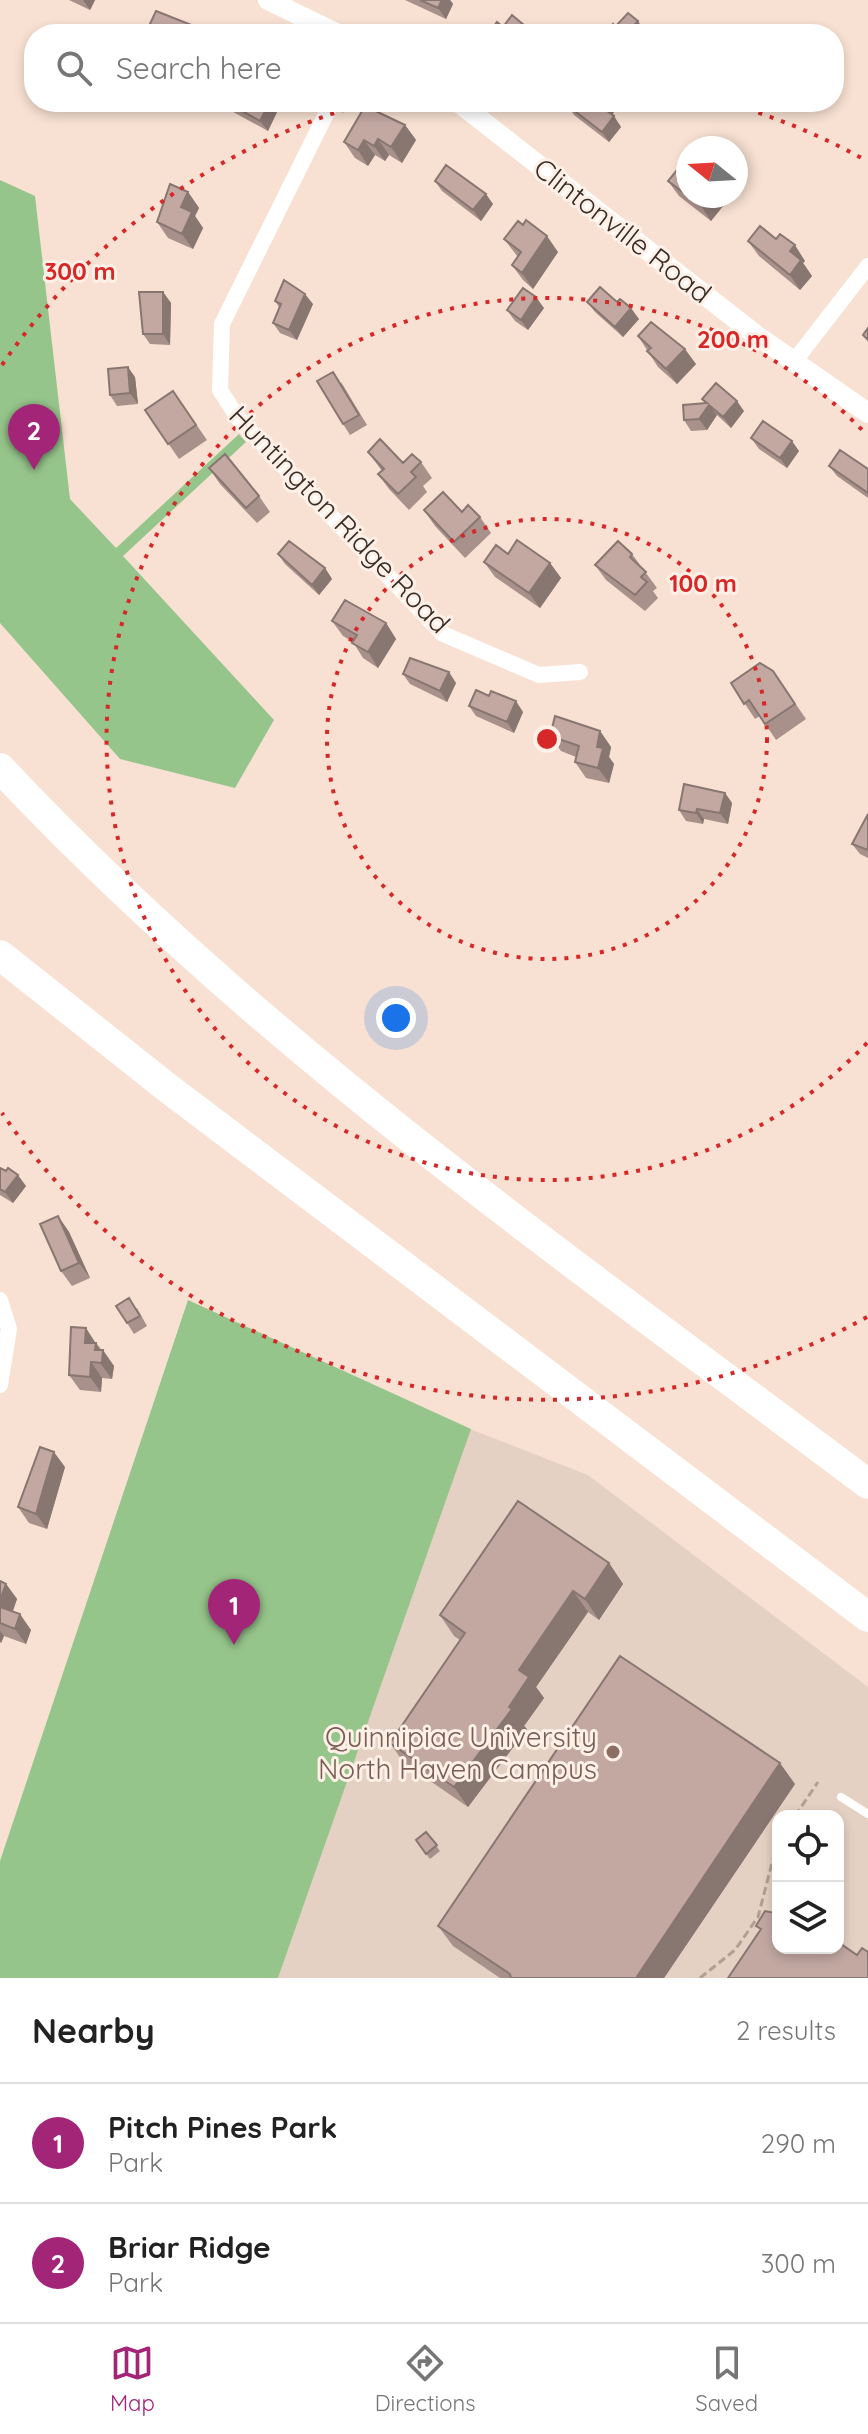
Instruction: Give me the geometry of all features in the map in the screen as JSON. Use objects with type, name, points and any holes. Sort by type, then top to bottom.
[{"type":"highway","points":[[0,768],[165,931],[300,1050],[437,1159],[868,1484]]},
{"type":"highway","points":[[0,955],[169,1089],[868,1617]]},
{"type":"street","points":[[268,0],[317,24]]},
{"type":"street","name":"Huntington Ridge Road","points":[[327,112],[222,324],[220,390],[238,418],[443,634],[539,675],[580,672]]},
{"type":"street","name":"Clintonville Road","points":[[471,112],[793,363],[868,413]]},
{"type":"street","points":[[793,363],[868,266]]},
{"type":"street","points":[[0,1300],[9,1329],[0,1385]]},
{"type":"lane","points":[[841,1797],[868,1814]]},
{"type":"path","points":[[799,1810],[818,1782]]},
{"type":"path","points":[[700,1978],[735,1950],[758,1917],[772,1863]]},
{"type":"shaded area","name":"Quinnipiac University North Haven Campus","points":[[470,1429],[588,1475],[868,1687],[868,1978],[278,1978]]},
{"type":"green space","points":[[0,180],[35,196],[70,499],[116,548],[239,434],[246,442],[123,556],[274,720],[235,788],[120,759],[0,623]]},
{"type":"green space","points":[[188,1300],[471,1429],[278,1978],[0,1978],[0,1861]]},
{"type":"building","points":[[420,0],[442,0],[438,8]]},
{"type":"building","points":[[156,11],[189,24],[150,24]]},
{"type":"building","points":[[628,13],[638,21],[635,24],[618,24]]},
{"type":"building","points":[[512,15],[523,24],[505,24]]},
{"type":"building","points":[[244,112],[265,112],[260,121]]},
{"type":"building","points":[[362,112],[378,112],[405,125],[391,147],[378,139],[374,146],[364,140],[358,150],[344,142]]},
{"type":"building","points":[[576,112],[609,112],[614,116],[602,132]]},
{"type":"building","points":[[446,165],[486,194],[473,210],[435,181]]},
{"type":"building","points":[[676,171],[676,187],[668,181]]},
{"type":"building","points":[[170,184],[188,192],[181,207],[192,212],[182,234],[157,222]]},
{"type":"building","points":[[526,220],[547,236],[522,273],[512,265],[521,252],[504,239],[518,221],[523,225]]},
{"type":"building","points":[[760,226],[776,239],[780,234],[795,245],[790,251],[801,260],[790,275],[748,241]]},
{"type":"building","points":[[284,280],[305,294],[289,330],[273,323],[281,304],[275,301]]},
{"type":"building","points":[[600,287],[617,302],[620,299],[631,308],[615,327],[587,302]]},
{"type":"building","points":[[523,288],[536,297],[521,320],[507,310]]},
{"type":"building","points":[[139,292],[163,292],[163,334],[143,334]]},
{"type":"building","points":[[651,322],[685,349],[666,369],[647,351],[651,348],[638,336]]},
{"type":"building","points":[[128,367],[130,393],[110,395],[108,369]]},
{"type":"building","points":[[333,372],[359,415],[343,424],[317,381]]},
{"type":"building","points":[[716,383],[737,401],[723,417],[709,405],[699,419],[684,420],[683,405],[707,403],[702,399]]},
{"type":"building","points":[[173,391],[196,425],[168,444],[145,410]]},
{"type":"building","points":[[763,421],[792,441],[780,458],[751,438]]},
{"type":"building","points":[[380,439],[403,463],[412,454],[421,462],[411,472],[416,477],[398,494],[378,474],[384,469],[368,452]]},
{"type":"building","points":[[840,450],[868,469],[868,493],[829,466]]},
{"type":"building","points":[[225,454],[259,496],[246,508],[209,468]]},
{"type":"building","points":[[443,492],[462,512],[468,505],[480,517],[454,542],[424,510]]},
{"type":"building","points":[[517,540],[550,563],[529,593],[484,562],[496,545],[508,554]]},
{"type":"building","points":[[289,541],[325,568],[312,585],[278,554]]},
{"type":"building","points":[[618,541],[646,572],[641,577],[647,582],[635,595],[595,565]]},
{"type":"building","points":[[345,600],[386,623],[368,652],[352,643],[357,635],[332,621]]},
{"type":"building","points":[[410,658],[449,672],[440,691],[403,674]]},
{"type":"building","points":[[760,663],[773,671],[795,704],[765,724],[749,700],[744,704],[731,683]]},
{"type":"building","points":[[476,690],[489,696],[491,691],[516,701],[507,722],[469,706]]},
{"type":"building","points":[[555,716],[600,731],[597,747],[603,748],[598,768],[575,762],[579,746],[550,736]]},
{"type":"building","points":[[684,784],[725,793],[720,813],[679,810]]},
{"type":"building","points":[[868,814],[868,850],[852,844]]},
{"type":"building","points":[[0,1168],[6,1171],[8,1168],[18,1175],[5,1192],[0,1189]]},
{"type":"building","points":[[58,1216],[79,1263],[61,1271],[40,1224]]},
{"type":"building","points":[[129,1298],[140,1316],[127,1323],[116,1306]]},
{"type":"building","points":[[71,1327],[86,1328],[85,1343],[96,1343],[95,1350],[103,1350],[102,1363],[91,1362],[90,1377],[69,1375]]},
{"type":"building","points":[[40,1447],[54,1452],[36,1514],[18,1507]]},
{"type":"building","points":[[518,1501],[609,1563],[585,1599],[573,1591],[519,1670],[529,1677],[509,1707],[512,1709],[454,1787],[390,1743],[465,1633],[440,1615]]},
{"type":"building","points":[[0,1581],[6,1584],[0,1600]]},
{"type":"building","points":[[0,1607],[20,1614],[15,1629],[0,1623]]},
{"type":"building","points":[[620,1656],[780,1763],[636,1978],[511,1978],[510,1974],[438,1926]]},
{"type":"building","points":[[426,1832],[437,1845],[426,1854],[416,1840]]},
{"type":"building","points":[[765,1911],[772,1912],[772,1954],[844,1954],[844,1946],[857,1955],[862,1948],[868,1952],[868,1978],[728,1978],[761,1929],[756,1926]]},
{"type":"place","name":"Briar Ridge","points":[[34,470]]},
{"type":"place","name":"Pitch Pines Park","points":[[234,1645]]},
{"type":"place","name":"Quinnipiac University North Haven Campus","points":[[613,1752]]}]
